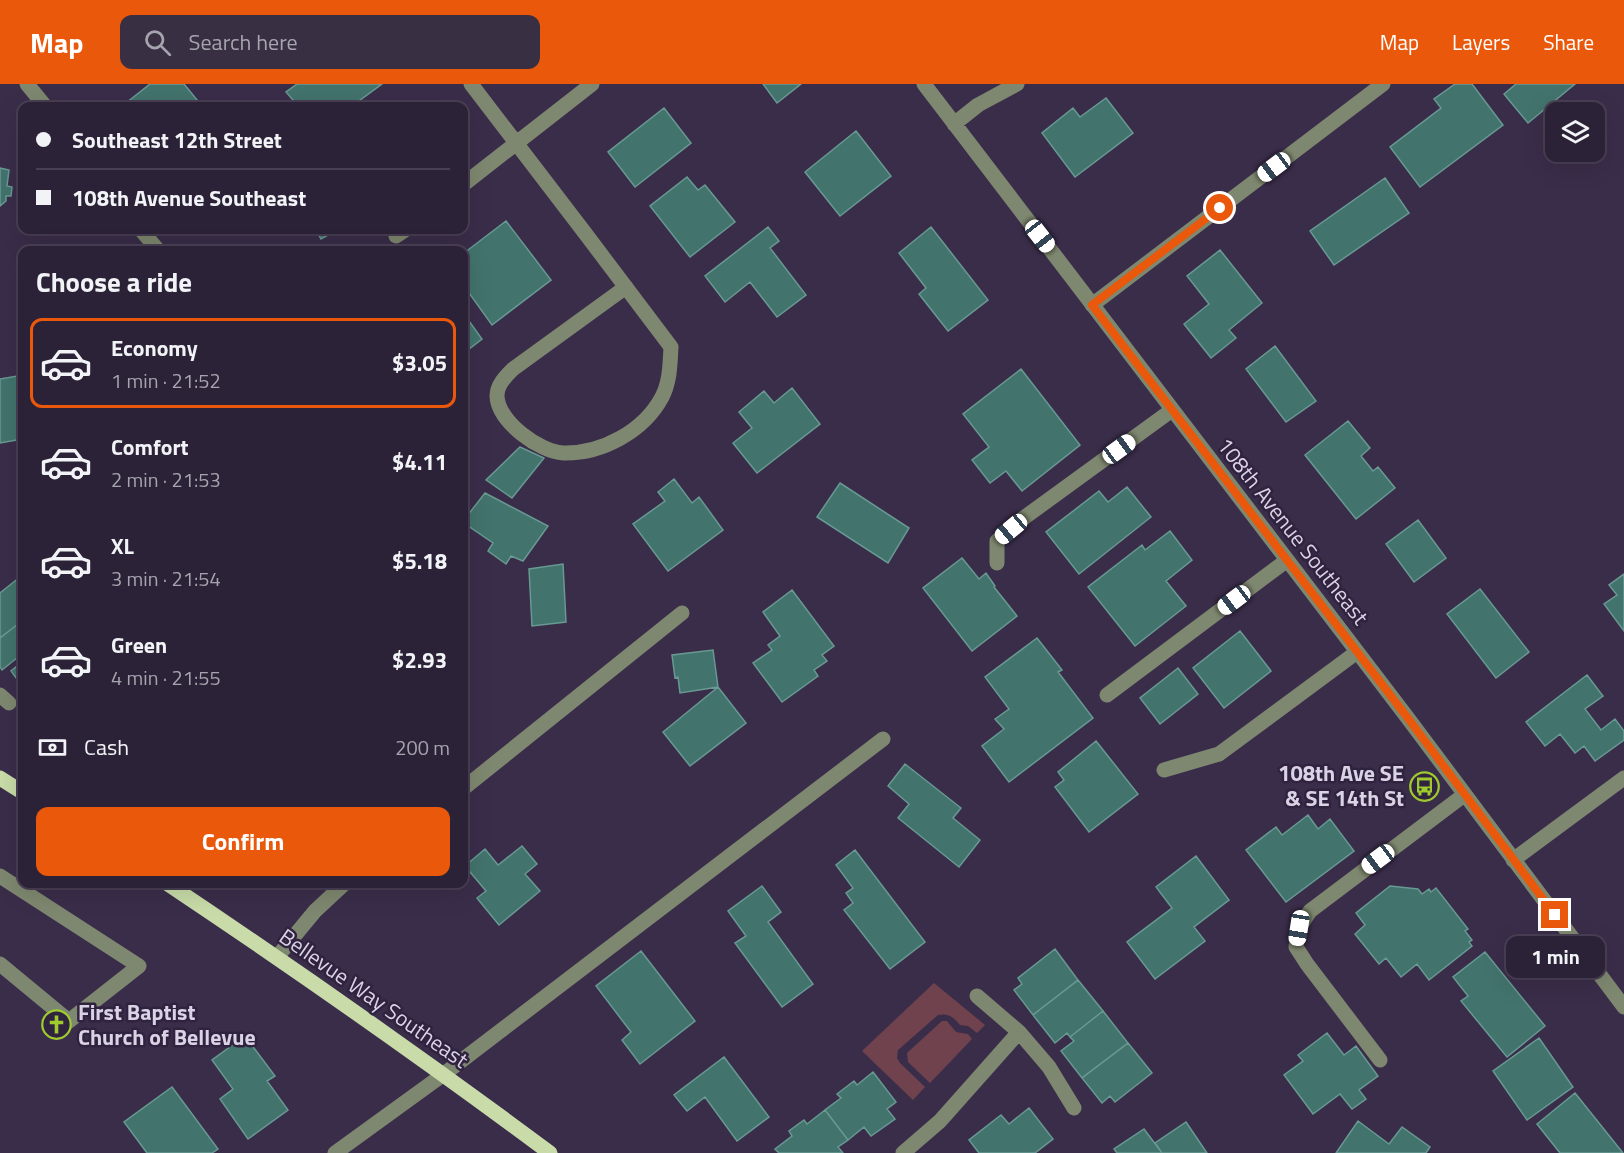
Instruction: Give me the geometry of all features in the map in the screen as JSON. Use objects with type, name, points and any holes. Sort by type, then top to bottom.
[{"type":"main road","points":[[0,778],[18,789]]},
{"type":"main road","name":"Bellevue Way Southeast","points":[[174,888],[444,1074],[550,1153]]},
{"type":"street","points":[[27,84],[42,102]]},
{"type":"street","points":[[471,84],[626,287],[671,347],[670,373],[663,396],[645,420],[616,441],[588,451],[561,453],[537,444],[513,427],[500,408],[497,396],[501,382],[513,369],[626,287]]},
{"type":"street","points":[[468,181],[592,84]]},
{"type":"street","name":"108th Avenue Southeast","points":[[924,84],[1624,1007]]},
{"type":"street","points":[[954,124],[978,105],[1017,84]]},
{"type":"street","points":[[1092,305],[1383,84]]},
{"type":"street","points":[[144,234],[155,246]]},
{"type":"street","points":[[997,563],[997,541],[1025,517],[1172,410]]},
{"type":"street","points":[[1107,695],[1286,561]]},
{"type":"street","points":[[468,785],[682,613]]},
{"type":"street","points":[[1164,770],[1219,754],[1357,652]]},
{"type":"street","points":[[335,1153],[444,1074],[883,739]]},
{"type":"street","points":[[1513,860],[1624,778]]},
{"type":"street","points":[[1380,1060],[1296,947],[1299,928],[1310,911],[1464,795]]},
{"type":"street","points":[[0,876],[18,888]]},
{"type":"street","points":[[0,964],[69,1021],[140,966],[19,888]]},
{"type":"street","points":[[277,957],[315,910],[340,888]]},
{"type":"street","points":[[977,996],[1019,1032],[1049,1067],[1074,1108]]},
{"type":"street","points":[[903,1153],[940,1121],[1019,1032]]},
{"type":"shaded area","points":[[934,983],[985,1025],[977,1033],[968,1026],[960,1025],[950,1016],[938,1015],[898,1050],[897,1058],[900,1063],[925,1087],[913,1100],[862,1051]]},
{"type":"shaded area","points":[[942,1021],[947,1021],[956,1032],[968,1034],[972,1039],[930,1083],[908,1062],[907,1053]]},
{"type":"building","points":[[150,84],[184,84],[199,102],[127,102]]},
{"type":"building","points":[[297,84],[382,84],[357,102],[295,102],[286,92]]},
{"type":"building","points":[[763,84],[801,84],[777,103]]},
{"type":"building","points":[[1455,84],[1472,84],[1503,125],[1420,187],[1390,147],[1441,108],[1434,99]]},
{"type":"building","points":[[1516,84],[1575,84],[1553,102],[1545,102],[1545,109],[1528,123],[1504,94]]},
{"type":"building","points":[[1106,98],[1133,133],[1075,177],[1042,133],[1073,108],[1080,117]]},
{"type":"building","points":[[664,108],[691,143],[635,187],[608,152]]},
{"type":"building","points":[[856,131],[891,176],[840,216],[805,172]]},
{"type":"building","points":[[0,168],[9,170],[7,186],[12,187],[11,196],[6,196],[6,201],[0,206]]},
{"type":"building","points":[[687,177],[698,190],[705,185],[735,222],[690,257],[650,206]]},
{"type":"building","points":[[1385,178],[1409,213],[1334,265],[1310,231]]},
{"type":"building","points":[[506,221],[551,280],[492,325],[468,292],[468,250]]},
{"type":"building","points":[[768,227],[779,241],[770,248],[806,295],[777,317],[750,282],[725,302],[705,276]]},
{"type":"building","points":[[931,227],[988,300],[948,331],[919,294],[926,288],[899,253]]},
{"type":"building","points":[[318,234],[330,234],[321,239]]},
{"type":"building","points":[[1220,250],[1262,303],[1229,330],[1236,338],[1211,358],[1184,324],[1209,304],[1187,276]]},
{"type":"building","points":[[468,320],[482,339],[468,350]]},
{"type":"building","points":[[1275,346],[1316,401],[1286,422],[1246,369]]},
{"type":"building","points":[[1021,369],[1080,445],[1022,491],[1006,471],[990,483],[972,460],[989,447],[963,414]]},
{"type":"building","points":[[17,376],[18,440],[0,443],[0,379]]},
{"type":"building","points":[[792,388],[820,424],[757,473],[733,443],[752,428],[739,412],[764,391],[774,403]]},
{"type":"building","points":[[1348,421],[1370,448],[1361,456],[1373,471],[1378,467],[1395,488],[1356,519],[1305,455]]},
{"type":"building","points":[[520,447],[544,458],[512,498],[486,480]]},
{"type":"building","points":[[674,479],[692,503],[699,497],[723,530],[668,571],[633,524],[665,501],[658,492]]},
{"type":"building","points":[[840,483],[909,528],[888,563],[817,517]]},
{"type":"building","points":[[1127,487],[1151,517],[1079,574],[1046,532],[1099,491],[1108,502]]},
{"type":"building","points":[[485,493],[548,526],[523,561],[511,556],[506,564],[488,551],[493,543],[468,526],[468,515]]},
{"type":"building","points":[[1418,520],[1446,558],[1414,582],[1386,544]]},
{"type":"building","points":[[1170,531],[1192,560],[1166,581],[1186,606],[1135,646],[1088,587],[1142,545],[1145,550]]},
{"type":"building","points":[[962,558],[979,579],[986,573],[1017,616],[972,651],[923,588]]},
{"type":"building","points":[[563,564],[566,622],[532,626],[529,569]]},
{"type":"building","points":[[1624,574],[1624,631],[1604,604],[1617,595],[1609,585]]},
{"type":"building","points":[[18,579],[18,624],[0,638],[0,593]]},
{"type":"building","points":[[1480,589],[1529,652],[1496,678],[1447,614]]},
{"type":"building","points":[[792,590],[834,646],[822,655],[827,661],[814,670],[818,676],[782,702],[753,663],[772,650],[768,645],[780,636],[763,612]]},
{"type":"building","points":[[18,624],[18,657],[2,670],[0,667],[0,638]]},
{"type":"building","points":[[1240,631],[1271,671],[1224,708],[1193,668]]},
{"type":"building","points":[[1037,638],[1062,670],[1058,672],[1093,718],[1009,782],[982,746],[1004,729],[995,719],[1009,709],[985,677]]},
{"type":"building","points":[[713,650],[718,687],[680,693],[678,677],[675,678],[672,655]]},
{"type":"building","points":[[18,665],[18,681],[11,671]]},
{"type":"building","points":[[1178,668],[1198,694],[1160,724],[1140,698]]},
{"type":"building","points":[[1587,675],[1603,696],[1585,709],[1601,730],[1615,719],[1624,731],[1624,740],[1595,761],[1584,746],[1575,753],[1560,734],[1545,746],[1526,722]]},
{"type":"building","points":[[718,687],[746,723],[690,766],[663,732]]},
{"type":"building","points":[[1096,741],[1138,794],[1089,832],[1055,787],[1064,780],[1058,772]]},
{"type":"building","points":[[905,764],[961,808],[953,818],[980,840],[959,867],[898,818],[909,804],[888,786]]},
{"type":"building","points":[[1308,815],[1318,829],[1330,819],[1354,851],[1286,902],[1246,850],[1276,827],[1282,835]]},
{"type":"building","points":[[522,846],[537,864],[525,874],[540,891],[499,925],[477,898],[486,891],[468,870],[468,863],[485,849],[498,865]]},
{"type":"building","points":[[855,850],[925,942],[890,969],[844,910],[853,903],[846,893],[853,888],[836,865]]},
{"type":"building","points":[[1196,856],[1229,900],[1194,927],[1205,941],[1155,979],[1127,942],[1172,908],[1156,887]]},
{"type":"building","points":[[762,886],[781,912],[768,922],[813,984],[782,1007],[735,943],[746,936],[728,911]]},
{"type":"building","points":[[1390,886],[1418,889],[1422,894],[1429,889],[1431,892],[1436,888],[1468,929],[1465,931],[1472,940],[1469,942],[1472,946],[1429,980],[1417,964],[1401,977],[1386,958],[1379,964],[1355,934],[1365,925],[1356,913]]},
{"type":"building","points":[[1055,949],[1078,980],[1033,1015],[1014,990],[1022,984],[1018,978]]},
{"type":"building","points":[[641,951],[695,1021],[640,1064],[622,1040],[631,1032],[596,986]]},
{"type":"building","points":[[1485,952],[1545,1026],[1507,1057],[1461,1001],[1468,996],[1453,977]]},
{"type":"building","points":[[1078,980],[1103,1011],[1070,1037],[1067,1033],[1055,1043],[1033,1015]]},
{"type":"building","points":[[1103,1011],[1128,1043],[1082,1078],[1061,1051],[1074,1041],[1070,1037]]},
{"type":"building","points":[[1327,1033],[1344,1055],[1356,1046],[1378,1076],[1359,1090],[1366,1099],[1352,1109],[1340,1094],[1313,1114],[1284,1075],[1303,1061],[1298,1055]]},
{"type":"building","points":[[245,1036],[275,1076],[267,1081],[288,1110],[248,1139],[220,1099],[233,1089],[212,1060]]},
{"type":"building","points":[[1539,1038],[1573,1087],[1527,1120],[1493,1071]]},
{"type":"building","points":[[1128,1043],[1152,1073],[1115,1102],[1110,1096],[1102,1103],[1082,1078]]},
{"type":"building","points":[[724,1057],[769,1117],[737,1141],[705,1097],[687,1111],[674,1095]]},
{"type":"building","points":[[873,1072],[896,1102],[887,1109],[895,1119],[871,1136],[864,1127],[848,1140],[825,1110],[841,1098],[837,1094],[854,1081],[857,1085]]},
{"type":"building","points":[[172,1087],[218,1149],[212,1153],[147,1153],[124,1122]]},
{"type":"building","points":[[1575,1093],[1623,1153],[1560,1153],[1537,1124]]},
{"type":"building","points":[[1029,1108],[1053,1139],[1035,1153],[979,1153],[969,1140],[1001,1115],[1009,1124]]},
{"type":"building","points":[[825,1110],[848,1140],[838,1147],[843,1153],[779,1153],[775,1149],[792,1136],[789,1131],[804,1120],[807,1124]]},
{"type":"building","points":[[1358,1121],[1389,1144],[1402,1127],[1430,1147],[1426,1153],[1336,1153]]},
{"type":"building","points":[[1186,1122],[1207,1153],[1162,1153],[1155,1143]]},
{"type":"building","points":[[1144,1129],[1162,1153],[1117,1153],[1114,1149]]},
{"type":"place","name":"108th Ave SE & SE 14th St","points":[[1425,786]]},
{"type":"place","name":"First Baptist Church of Bellevue","points":[[57,1025]]},
{"type":"route","points":[[1220,208],[1092,305],[1407,717],[1555,915]]}]
